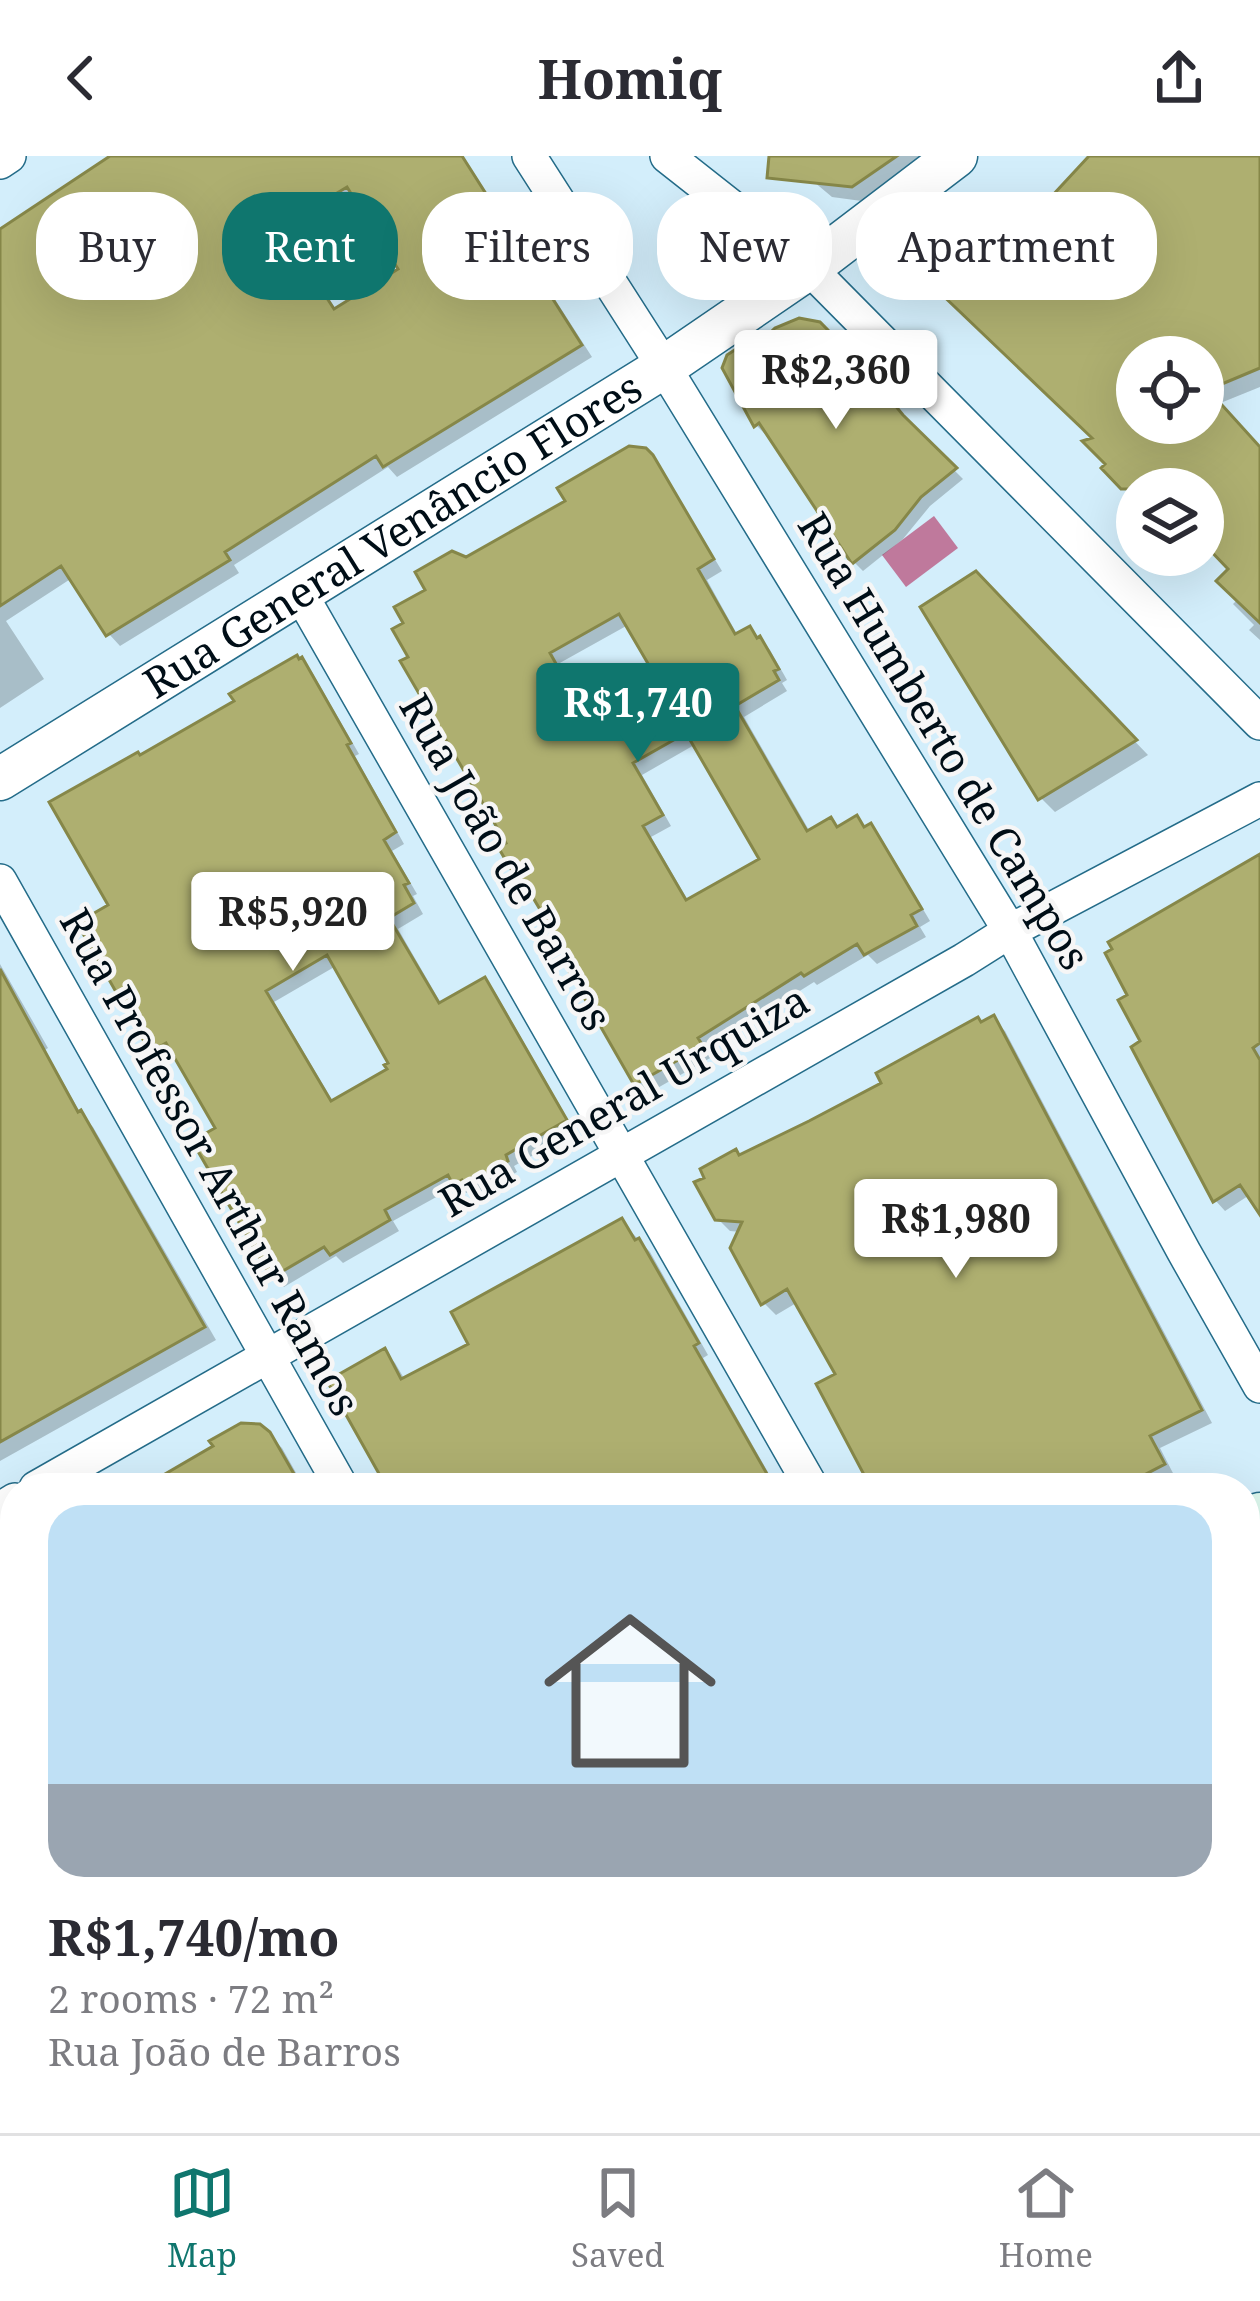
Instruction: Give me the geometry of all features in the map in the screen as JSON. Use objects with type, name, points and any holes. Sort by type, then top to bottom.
[{"type":"street","points":[[0,162],[9,156]]},
{"type":"street","name":"Rua Humberto de Campos","points":[[529,156],[1010,931],[1260,1386]]},
{"type":"street","points":[[667,156],[713,192]]},
{"type":"street","name":"Rua General Venâncio Flores","points":[[832,250],[956,156]]},
{"type":"street","points":[[832,291],[1260,723]]},
{"type":"street","name":"Rua General Venâncio Flores","points":[[0,779],[664,367],[762,300]]},
{"type":"street","name":"Rua João de Barros","points":[[300,593],[803,1473]]},
{"type":"street","name":"Rua General Urquiza","points":[[62,1473],[1010,931],[1260,799]]},
{"type":"street","name":"Rua Professor Arthur Ramos","points":[[0,881],[334,1473]]},
{"type":"shaded area","points":[[934,516],[958,548],[906,587],[882,555]]},
{"type":"building","points":[[110,156],[462,156],[485,192],[422,192],[422,300],[553,300],[582,345],[383,467],[376,456],[225,552],[230,560],[106,636],[61,566],[0,606],[0,229],[36,205],[36,300],[198,300],[198,192],[56,192]]},
{"type":"building","points":[[769,156],[897,156],[852,187],[767,178]]},
{"type":"building","points":[[1089,156],[1260,156],[1260,368],[1224,383],[1224,336],[1116,336],[1116,444],[1224,444],[1224,407],[1260,447],[1260,623],[1216,581],[1228,569],[1224,565],[1224,468],[1116,468],[1116,484],[1101,468],[1105,464],[1082,441],[1092,438],[948,300],[1157,300],[1157,192],[1056,192]]},
{"type":"building","points":[[799,318],[820,322],[957,468],[921,497],[895,530],[852,564],[759,423],[754,427],[722,368],[727,355],[744,344],[749,353],[775,328]]},
{"type":"building","points":[[629,446],[646,448],[653,455],[714,559],[698,569],[735,634],[750,626],[779,669],[774,671],[779,680],[735,706],[807,831],[831,817],[837,827],[857,815],[864,827],[871,823],[922,909],[911,915],[917,926],[864,955],[857,944],[804,976],[801,973],[698,1038],[703,1046],[634,1085],[567,968],[573,965],[498,847],[506,843],[400,661],[408,657],[392,629],[403,623],[394,607],[425,590],[415,572],[452,551],[466,557],[565,501],[557,488]],"holes":[[[619,614],[657,679],[587,719],[550,653]],[[686,733],[759,859],[686,900],[643,826],[663,815],[633,763]]]},
{"type":"building","points":[[976,571],[1137,740],[1038,800],[920,607]]},
{"type":"building","points":[[297,655],[302,657],[396,832],[384,840],[409,883],[404,885],[414,903],[389,918],[439,1003],[485,977],[567,1120],[465,1184],[462,1180],[453,1185],[448,1175],[385,1210],[390,1220],[330,1255],[324,1247],[271,1278],[192,1141],[215,1128],[166,1043],[150,1052],[77,923],[108,905],[49,802],[234,701],[229,694]],"holes":[[[327,955],[388,1063],[384,1065],[387,1069],[331,1101],[266,991]]]},
{"type":"building","points":[[1260,854],[1260,1043],[1253,1048],[1260,1060],[1260,1215],[1240,1185],[1213,1202],[1131,1047],[1140,1041],[1118,1000],[1127,995],[1105,953],[1112,949],[1108,942]]},
{"type":"building","points":[[0,969],[205,1327],[0,1442]]},
{"type":"building","points":[[994,1015],[1202,1410],[1150,1436],[1165,1464],[1148,1473],[863,1473],[816,1384],[835,1374],[787,1289],[761,1305],[730,1248],[742,1222],[715,1220],[694,1182],[704,1178],[700,1169],[736,1149],[739,1155],[809,1121],[881,1083],[876,1073],[978,1017],[981,1022]]},
{"type":"building","points":[[622,1218],[635,1240],[639,1238],[699,1343],[694,1346],[766,1473],[379,1473],[327,1381],[385,1348],[401,1379],[468,1344],[451,1312]]},
{"type":"building","points":[[241,1423],[260,1424],[270,1432],[293,1473],[167,1473],[213,1446],[209,1441]]}]
